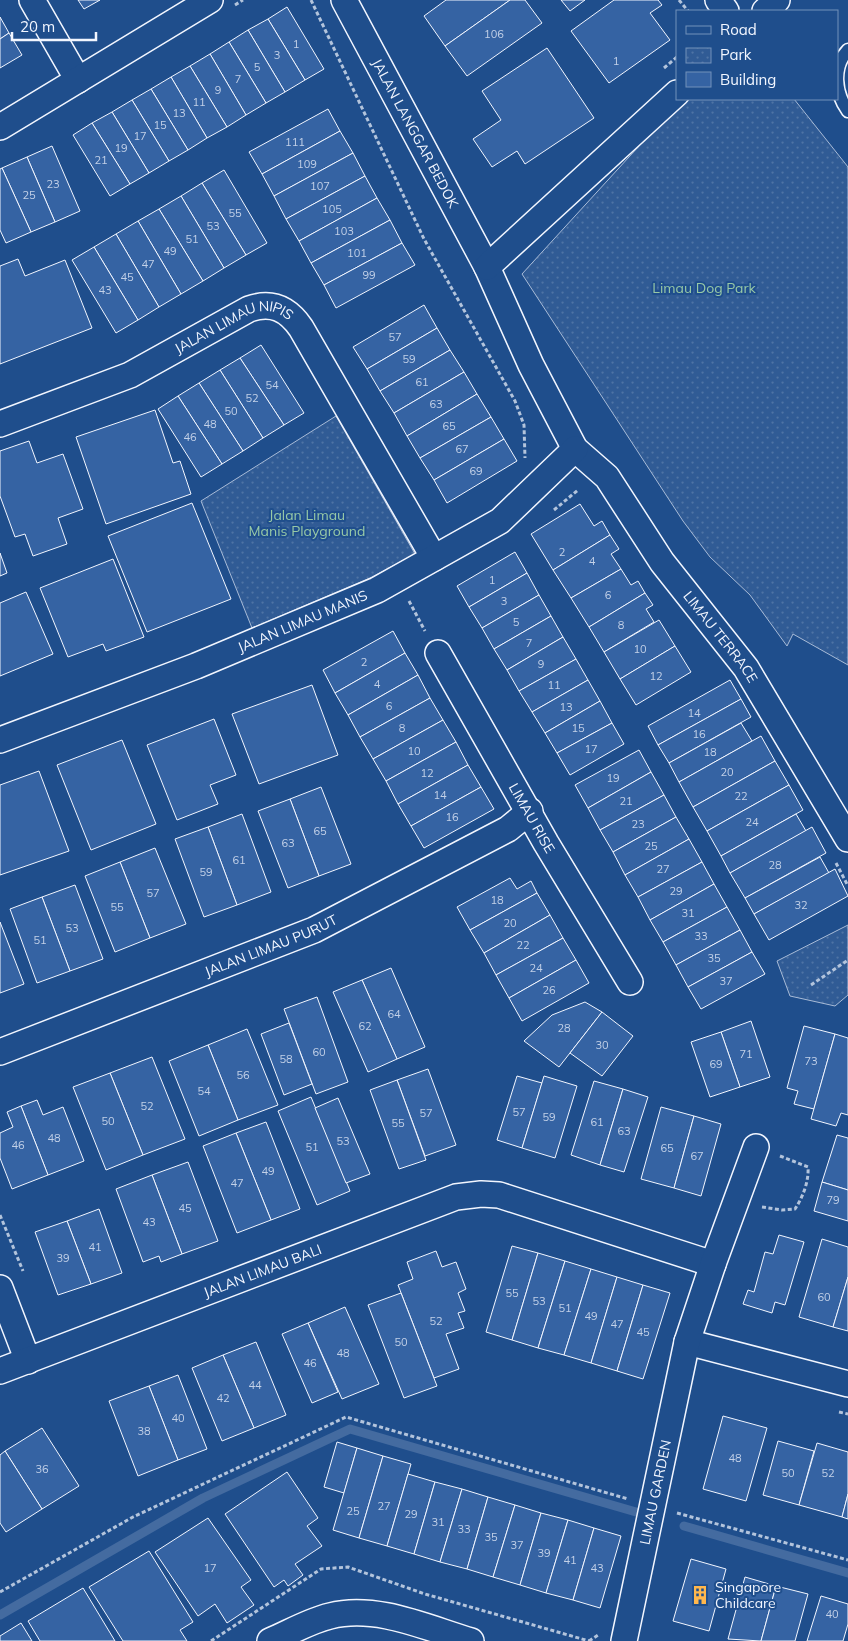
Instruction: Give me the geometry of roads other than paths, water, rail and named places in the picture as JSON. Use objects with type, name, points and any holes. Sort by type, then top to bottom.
[{"type":"street","points":[[32,0],[78,80]]},
{"type":"street","points":[[0,127],[210,0]]},
{"type":"street","name":"JALAN LANGGAR BEDOK","points":[[344,0],[487,268],[531,365],[575,448]]},
{"type":"street","points":[[766,10],[777,0]]},
{"type":"street","points":[[487,268],[676,94]]},
{"type":"street","name":"JALAN LIMAU NIPIS","points":[[0,424],[130,375],[249,309],[261,306],[277,307],[290,314],[301,328],[434,558]]},
{"type":"street","name":"JALAN LIMAU MANIS","points":[[0,740],[196,666],[376,590],[500,521],[575,448]]},
{"type":"street","name":"LIMAU TERRACE","points":[[575,448],[607,477],[662,562],[746,668],[848,839]]},
{"type":"street","name":"LIMAU RISE","points":[[432,643],[530,811],[546,843],[630,982]]},
{"type":"street","name":"JALAN LIMAU PURUT","points":[[0,1052],[314,930],[508,829],[530,811]]},
{"type":"street","name":"LIMAU GARDEN","points":[[624,1641],[687,1342],[713,1264],[756,1147]]},
{"type":"street","name":"JALAN LIMAU BALI","points":[[0,1371],[456,1196],[499,1195],[713,1264]]},
{"type":"street","points":[[0,1288],[28,1361]]},
{"type":"street","points":[[687,1342],[848,1384]]},
{"type":"street","points":[[270,1641],[330,1616],[362,1613],[394,1618],[471,1641]]},
{"type":"lane","points":[[838,70],[839,60],[848,50]]},
{"type":"lane","points":[[838,85],[841,102],[848,111]]},
{"type":"waterway","points":[[0,1615],[203,1498],[350,1429],[643,1514]]},
{"type":"waterway","points":[[684,1526],[848,1573]]},
{"type":"place","name":"Singapore Childcare","points":[[700,1595]]},
{"type":"park label","name":"Limau Dog Park","points":[[704,288]]},
{"type":"park label","name":"Jalan Limau Manis Playground","points":[[307,524]]}]
